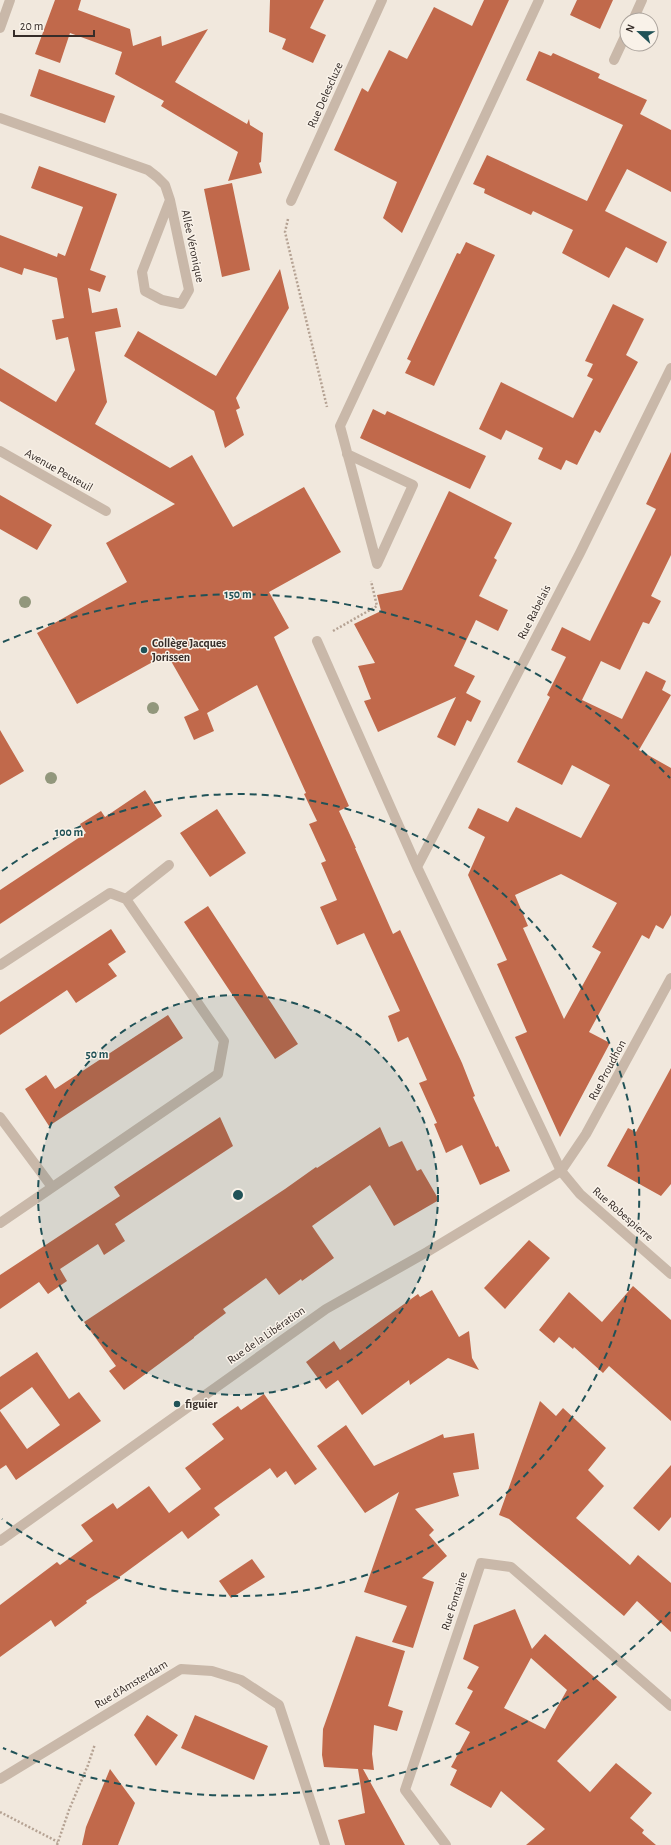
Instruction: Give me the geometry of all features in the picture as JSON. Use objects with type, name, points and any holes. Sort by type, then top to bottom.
[{"type":"street","points":[[0,28],[10,0]]},
{"type":"street","name":"Rue Delescluze","points":[[291,201],[382,0]]},
{"type":"street","points":[[347,454],[413,486],[377,564],[347,454],[340,426],[539,0]]},
{"type":"street","points":[[637,12],[642,0]]},
{"type":"street","points":[[614,60],[619,49]]},
{"type":"street","name":"Allée Véronique","points":[[0,118],[148,170],[165,185],[170,200],[189,290],[181,304],[162,300],[145,291],[142,272],[170,200]]},
{"type":"street","name":"Rue Rabelais","points":[[417,867],[580,553],[671,368]]},
{"type":"street","name":"Avenue Peuteuil","points":[[0,452],[106,511]]},
{"type":"street","name":"Rue Robespierre","points":[[317,641],[417,867],[561,1171],[580,1194],[671,1274]]},
{"type":"street","points":[[126,899],[169,865]]},
{"type":"street","points":[[0,965],[110,893],[126,899],[224,1041],[218,1074],[0,1223]]},
{"type":"street","name":"Rue Proudhon","points":[[561,1171],[586,1134],[671,978]]},
{"type":"street","points":[[0,1117],[52,1187]]},
{"type":"street","name":"Rue de la Libération","points":[[0,1541],[326,1309],[427,1252],[561,1171]]},
{"type":"street","name":"Rue Fontaine","points":[[446,1845],[405,1790],[481,1563],[510,1567],[671,1706]]},
{"type":"street","name":"Rue d'Amsterdam","points":[[0,1779],[181,1669],[212,1671],[241,1680],[278,1705],[325,1845]]},
{"type":"path","points":[[0,1812],[58,1844],[68,1810],[88,1765],[104,1715]]},
{"type":"building","points":[[55,0],[81,0],[78,10],[130,29],[133,46],[161,36],[162,46],[208,29],[175,82],[247,124],[249,119],[250,125],[263,133],[261,162],[259,163],[262,173],[228,181],[238,152],[161,106],[164,101],[115,74],[122,52],[70,33],[60,63],[35,54]]},
{"type":"building","points":[[270,0],[324,0],[310,28],[326,35],[313,63],[282,49],[286,39],[269,32]]},
{"type":"building","points":[[484,0],[509,0],[402,233],[383,218],[397,182],[334,150],[362,88],[368,92],[389,50],[407,59],[434,7],[472,26]]},
{"type":"building","points":[[577,0],[613,0],[600,29],[570,15]]},
{"type":"building","points":[[539,51],[551,56],[553,53],[600,74],[598,78],[647,100],[640,114],[671,130],[671,192],[627,169],[605,211],[667,242],[657,263],[626,247],[609,278],[562,253],[573,230],[533,211],[531,215],[484,193],[485,189],[473,184],[487,155],[587,201],[623,125],[526,80]]},
{"type":"building","points":[[39,69],[115,96],[105,123],[30,96]]},
{"type":"building","points":[[39,166],[117,194],[90,270],[106,276],[100,292],[88,288],[92,313],[117,308],[121,327],[95,332],[107,402],[95,424],[170,468],[192,455],[233,527],[304,487],[341,552],[269,592],[289,628],[274,637],[349,806],[339,811],[393,934],[400,930],[462,1063],[475,1096],[473,1097],[496,1147],[498,1146],[510,1171],[480,1185],[462,1145],[446,1153],[434,1124],[437,1123],[419,1083],[427,1080],[408,1037],[398,1042],[388,1016],[400,1011],[364,933],[337,945],[320,907],[337,900],[321,863],[326,861],[309,824],[317,821],[304,794],[306,793],[257,685],[207,713],[214,731],[194,740],[184,717],[199,710],[167,654],[77,704],[37,633],[127,582],[106,543],[175,504],[0,401],[0,368],[56,402],[75,370],[68,337],[56,340],[52,320],[64,318],[57,278],[24,268],[22,275],[0,267],[0,235],[57,257],[58,253],[65,256],[83,207],[31,188]]},
{"type":"building","points":[[232,183],[250,270],[222,277],[204,189]]},
{"type":"building","points":[[466,242],[495,255],[434,386],[405,373],[411,361],[407,359],[457,253],[460,254]]},
{"type":"building","points":[[280,269],[289,308],[236,398],[240,408],[236,410],[244,435],[225,448],[214,411],[124,356],[138,331],[216,376]]},
{"type":"building","points":[[613,304],[644,319],[626,355],[638,362],[600,433],[595,430],[577,465],[566,460],[561,470],[538,459],[543,448],[506,430],[501,440],[479,429],[501,382],[573,418],[593,379],[587,376],[593,364],[585,361]]},
{"type":"building","points":[[373,409],[385,415],[387,411],[486,456],[470,489],[360,438]]},
{"type":"building","points":[[671,452],[671,555],[651,596],[661,601],[649,624],[643,622],[620,670],[601,661],[582,700],[622,719],[646,671],[666,681],[662,690],[671,695],[639,750],[671,768],[671,915],[663,929],[656,925],[649,939],[642,935],[589,1032],[610,1043],[560,1137],[515,1037],[527,1032],[497,964],[507,960],[468,875],[485,837],[468,828],[478,808],[508,822],[516,807],[581,838],[610,785],[572,765],[562,785],[517,762],[550,697],[547,695],[566,657],[551,650],[562,627],[590,641],[656,509],[646,504]],"holes":[[[561,874],[617,903],[592,947],[601,952],[564,1019],[523,928],[528,926],[515,895]]]},
{"type":"building","points":[[449,491],[512,523],[494,558],[497,560],[479,596],[508,610],[498,631],[476,620],[454,666],[475,676],[466,693],[481,701],[471,722],[467,720],[455,746],[437,737],[456,697],[378,732],[364,701],[371,699],[358,666],[375,663],[354,624],[381,611],[377,595],[402,590]]},
{"type":"building","points":[[0,495],[52,525],[37,550],[0,529]]},
{"type":"building","points":[[0,730],[24,771],[0,785]]},
{"type":"building","points":[[145,790],[162,816],[0,924],[0,890],[86,833],[80,824],[101,811],[105,817]]},
{"type":"building","points":[[217,809],[246,853],[210,877],[180,833]]},
{"type":"building","points":[[208,906],[298,1044],[275,1059],[184,922]]},
{"type":"building","points":[[111,929],[126,952],[108,964],[117,976],[76,1003],[67,990],[0,1035],[0,1002]]},
{"type":"building","points":[[168,1015],[183,1038],[49,1126],[25,1089],[46,1075],[55,1089]]},
{"type":"building","points":[[671,1068],[671,1184],[661,1196],[607,1166],[628,1128],[636,1132]]},
{"type":"building","points":[[220,1117],[233,1146],[115,1224],[125,1241],[104,1255],[98,1244],[60,1269],[67,1281],[48,1294],[39,1282],[0,1309],[0,1275],[120,1196],[114,1187]]},
{"type":"building","points":[[380,1127],[389,1147],[402,1141],[417,1171],[421,1169],[439,1200],[394,1226],[370,1185],[312,1226],[334,1258],[302,1281],[301,1279],[279,1295],[266,1278],[223,1309],[226,1313],[124,1390],[109,1371],[116,1366],[84,1322],[316,1167],[317,1168]]},
{"type":"building","points":[[529,1240],[550,1258],[505,1309],[484,1288]]},
{"type":"building","points":[[633,1286],[671,1320],[671,1421],[609,1366],[603,1373],[574,1347],[573,1349],[559,1337],[554,1343],[539,1330],[569,1292],[602,1322]]},
{"type":"building","points":[[432,1290],[459,1337],[469,1331],[472,1358],[479,1370],[448,1358],[410,1385],[409,1380],[362,1415],[338,1380],[326,1389],[306,1362],[334,1341],[340,1350],[418,1294],[420,1297]]},
{"type":"building","points":[[37,1352],[69,1399],[79,1392],[101,1421],[16,1480],[6,1465],[0,1469],[0,1411],[27,1449],[60,1425],[32,1387],[0,1410],[0,1377]]},
{"type":"building","points":[[264,1394],[317,1469],[295,1485],[286,1471],[277,1478],[270,1468],[214,1508],[220,1515],[188,1539],[182,1531],[118,1578],[119,1579],[86,1601],[87,1603],[55,1627],[51,1620],[0,1657],[0,1605],[57,1562],[60,1565],[93,1541],[81,1525],[113,1503],[117,1509],[149,1486],[169,1513],[201,1489],[185,1468],[224,1439],[212,1424],[238,1406],[241,1410]]},
{"type":"building","points":[[540,1401],[556,1416],[563,1408],[606,1448],[588,1470],[604,1486],[576,1518],[630,1565],[638,1555],[671,1583],[671,1632],[637,1601],[624,1616],[509,1519],[499,1515]]},
{"type":"building","points":[[346,1425],[374,1466],[443,1434],[444,1438],[474,1433],[479,1469],[453,1473],[459,1496],[415,1509],[434,1530],[429,1535],[447,1556],[422,1578],[434,1582],[413,1648],[392,1642],[407,1606],[364,1592],[399,1492],[365,1513],[317,1446]]},
{"type":"building","points":[[671,1465],[671,1517],[659,1531],[633,1508]]},
{"type":"building","points":[[252,1559],[265,1577],[231,1598],[219,1581]]},
{"type":"building","points":[[515,1609],[532,1649],[545,1634],[617,1697],[557,1761],[590,1792],[616,1763],[652,1793],[630,1818],[644,1830],[642,1833],[656,1845],[526,1845],[545,1829],[501,1791],[491,1808],[450,1785],[457,1770],[451,1767],[470,1732],[455,1724],[473,1691],[467,1688],[479,1667],[463,1659],[474,1625]],"holes":[[[531,1658],[567,1690],[545,1729],[504,1708]]]},
{"type":"building","points":[[356,1636],[405,1651],[388,1706],[403,1711],[397,1731],[374,1725],[372,1754],[374,1770],[363,1769],[405,1845],[345,1845],[338,1820],[365,1813],[358,1769],[324,1767],[322,1755],[323,1729]]},
{"type":"building","points":[[147,1715],[178,1735],[156,1766],[134,1735]]},
{"type":"building","points":[[195,1715],[268,1746],[254,1780],[181,1748]]},
{"type":"building","points":[[110,1769],[135,1803],[118,1845],[82,1845],[86,1827]]},
{"type":"place","name":"Collège Jacques Jorissen","points":[[144,650]]},
{"type":"place","name":"figuier","points":[[177,1404]]}]
